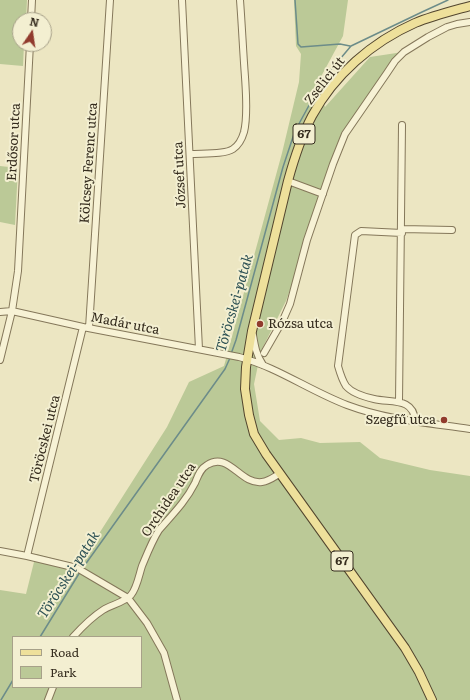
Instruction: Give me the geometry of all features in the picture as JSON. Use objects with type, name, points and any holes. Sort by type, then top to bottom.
[{"type":"main road","name":"Zselici út","points":[[252,331],[294,159],[312,116],[321,101],[350,66],[382,41],[415,24],[470,6]]},
{"type":"main road","name":"67","points":[[252,331],[243,358],[247,407],[254,434],[279,474],[405,648],[419,672],[431,700]]},
{"type":"street","points":[[31,12],[32,0]]},
{"type":"street","name":"Kölcsey Ferenc utca","points":[[86,328],[110,0]]},
{"type":"street","name":"József utca","points":[[182,0],[199,349]]},
{"type":"street","points":[[190,154],[224,152],[232,150],[242,139],[245,130],[246,98],[240,0]]},
{"type":"street","points":[[264,353],[283,320],[290,304],[307,240],[345,134],[395,61],[404,52],[438,32],[457,24],[470,22]]},
{"type":"street","name":"Erdősor utca","points":[[0,360],[12,311],[18,271],[30,52]]},
{"type":"street","points":[[399,402],[402,125]]},
{"type":"street","points":[[288,181],[323,194]]},
{"type":"street","points":[[414,421],[412,409],[408,406],[399,402],[374,399],[358,394],[347,386],[341,376],[338,366],[339,355],[355,235],[361,231],[452,230]]},
{"type":"street","name":"Madár utca","points":[[0,312],[12,311],[86,328],[243,358],[263,365],[346,404],[365,411],[383,416],[470,429]]},
{"type":"street","name":"Töröcskei utca","points":[[28,556],[86,328]]},
{"type":"street","points":[[252,331],[256,353],[263,365]]},
{"type":"street","name":"Orchidea utca","points":[[128,598],[135,589],[143,565],[156,535],[184,502],[200,471],[205,466],[211,463],[225,463],[233,467],[244,477],[252,481],[261,482],[269,480],[279,474]]},
{"type":"street","points":[[0,550],[77,568],[128,598],[147,623],[164,653],[177,700]]},
{"type":"street","points":[[74,636],[98,614],[128,598]]},
{"type":"street","points":[[48,700],[53,688]]},
{"type":"green space","points":[[0,0],[27,0],[26,12],[12,12],[12,52],[24,52],[23,66],[0,64]]},
{"type":"green space","points":[[294,0],[348,0],[343,36],[317,84],[325,107],[370,57],[403,52],[367,103],[341,146],[286,301],[261,351],[254,384],[260,421],[279,440],[301,438],[320,443],[360,442],[380,458],[430,470],[470,476],[470,700],[0,700],[0,590],[26,594],[36,554],[79,565],[167,427],[189,382],[224,366],[282,153],[299,82],[301,54],[296,46]]},
{"type":"green space","points":[[0,166],[18,168],[15,225],[0,222]]},
{"type":"waterway","points":[[295,0],[298,44],[301,47],[340,44],[350,46]]},
{"type":"waterway","name":"Töröcskei-patak","points":[[231,354],[283,167],[295,131],[324,78],[351,46],[448,0]]},
{"type":"waterway","name":"Töröcskei-patak","points":[[82,569],[225,369],[230,358]]},
{"type":"waterway","name":"Töröcskei-patak","points":[[41,636],[80,572]]},
{"type":"waterway","name":"Töröcskei-patak","points":[[1,700],[12,682]]},
{"type":"place","name":"Rózsa utca","points":[[260,324]]},
{"type":"place","name":"Szegfű utca","points":[[444,420]]}]
